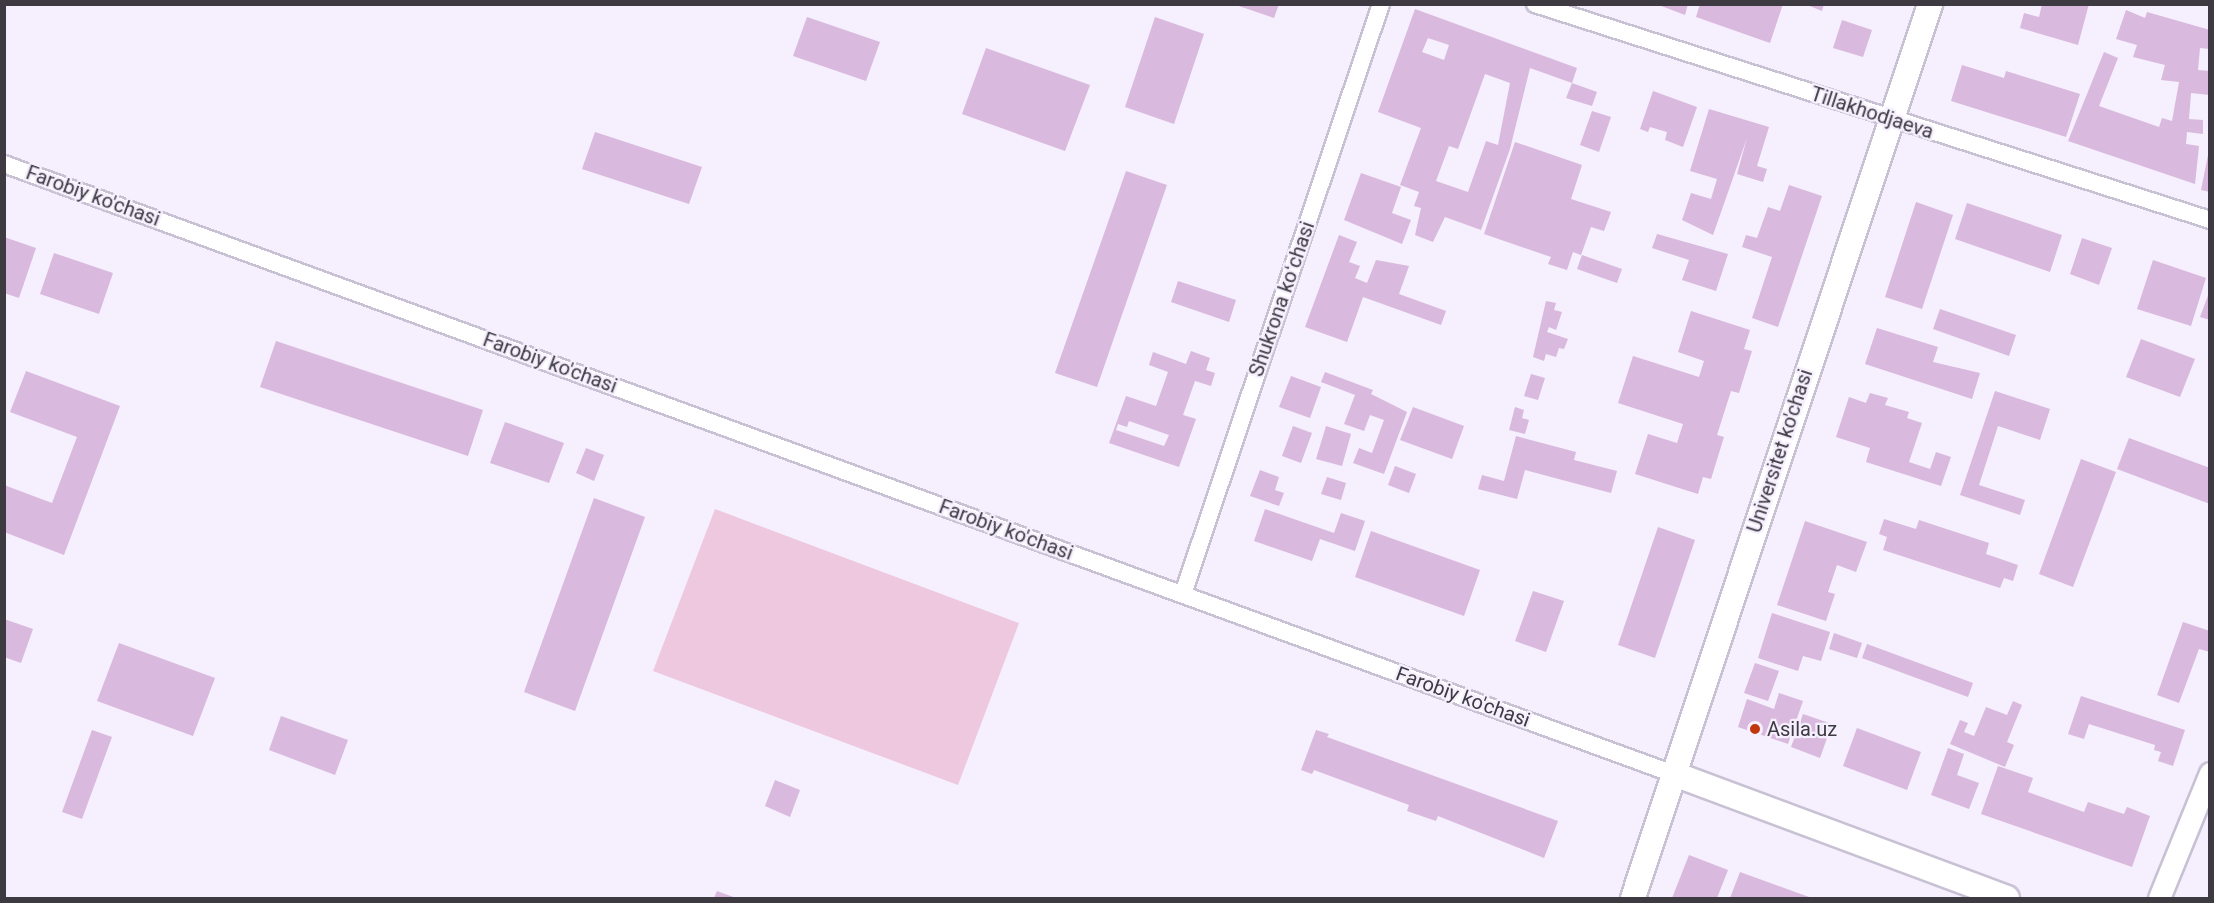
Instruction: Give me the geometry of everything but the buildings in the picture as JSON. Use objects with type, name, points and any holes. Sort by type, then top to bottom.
[{"type":"main road","name":"Universitet ko'chasi","points":[[1634,898],[1930,4]]},
{"type":"main road","name":"Farobiy ko'chasi","points":[[1674,774],[2007,898]]},
{"type":"street","name":"Shukrona koʻchasi","points":[[1183,594],[1381,4]]},
{"type":"street","name":"Tillakhodjaeva","points":[[1535,4],[2210,220]]},
{"type":"street","name":"Farobiy ko'chasi","points":[[4,164],[1674,774]]},
{"type":"street","points":[[2159,898],[2210,773]]},
{"type":"shaded area","points":[[715,509],[1019,623],[958,785],[653,671]]},
{"type":"place","name":"Asila.uz","points":[[1755,729]]}]
